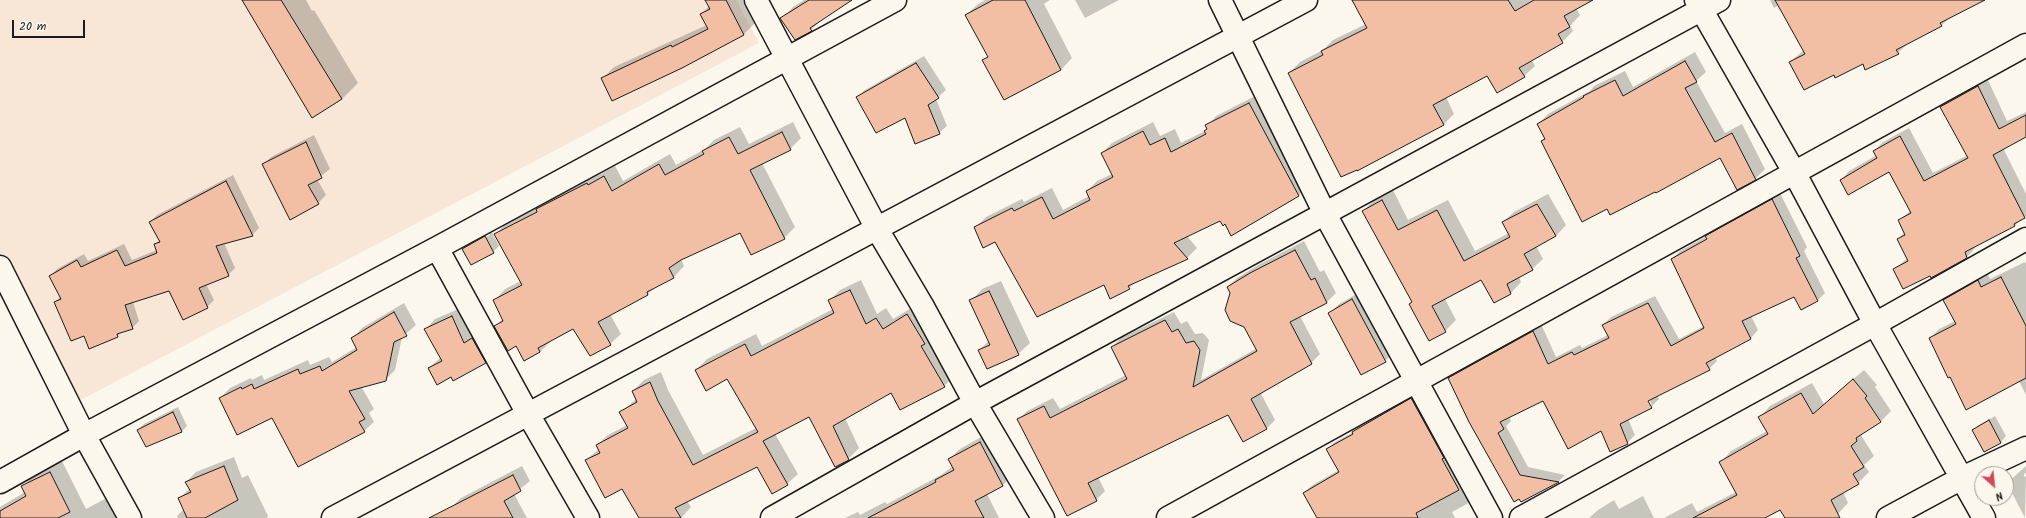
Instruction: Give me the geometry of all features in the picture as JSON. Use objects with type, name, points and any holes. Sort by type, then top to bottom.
[{"type":"street","points":[[756,0],[877,229],[922,305],[975,403],[1043,518]]},
{"type":"street","points":[[0,482],[84,434],[437,248],[895,0]]},
{"type":"street","points":[[1220,0],[1326,214],[1491,518]]},
{"type":"street","points":[[333,518],[1306,0]]},
{"type":"street","points":[[772,518],[975,403],[1326,214],[1706,3],[1875,324],[1984,518]]},
{"type":"street","points":[[1168,518],[2026,45]]},
{"type":"street","points":[[1521,518],[1875,324],[2026,239]]},
{"type":"street","points":[[437,248],[528,414],[588,518]]},
{"type":"street","points":[[2,274],[84,434],[130,518]]},
{"type":"street","points":[[1888,518],[1962,478],[2026,448]]},
{"type":"shaded area","points":[[0,0],[736,0],[759,43],[75,403],[0,261]]},
{"type":"building","points":[[242,0],[281,0],[342,99],[312,118]]},
{"type":"building","points":[[705,0],[726,0],[744,35],[682,68],[612,101],[601,78],[671,45],[672,47],[708,29],[700,14],[710,9]]},
{"type":"building","points":[[809,0],[852,0],[810,28],[812,31],[795,40],[780,18]]},
{"type":"building","points":[[993,0],[1025,0],[1061,70],[1004,100],[982,60],[988,57],[965,15]]},
{"type":"building","points":[[1352,0],[1508,0],[1515,11],[1534,0],[1593,0],[1564,16],[1570,27],[1558,34],[1563,43],[1519,68],[1525,77],[1497,93],[1487,76],[1433,105],[1444,125],[1357,171],[1341,177],[1288,73],[1323,55],[1321,51],[1367,28]]},
{"type":"building","points":[[1775,0],[1985,0],[1940,23],[1942,26],[1896,50],[1899,54],[1865,70],[1863,64],[1835,78],[1834,75],[1804,90],[1789,62],[1805,54]]},
{"type":"building","points":[[1685,61],[1697,82],[1685,88],[1715,142],[1732,133],[1756,180],[1737,190],[1720,158],[1656,193],[1655,192],[1610,215],[1607,209],[1582,222],[1541,141],[1545,139],[1537,124],[1584,97],[1583,96],[1615,80],[1623,96]]},
{"type":"building","points":[[916,63],[939,98],[928,105],[940,134],[915,144],[905,118],[876,133],[856,97]]},
{"type":"building","points":[[1978,86],[1999,129],[2026,115],[2026,137],[1993,155],[2025,218],[2014,224],[2015,226],[1965,252],[1967,258],[1931,278],[1930,276],[1903,289],[1893,269],[1908,261],[1897,239],[1905,235],[1898,220],[1911,213],[1889,172],[1848,195],[1840,180],[1877,158],[1873,151],[1900,136],[1924,181],[1968,158],[1940,107]]},
{"type":"building","points":[[1249,103],[1299,196],[1231,236],[1225,224],[1223,226],[1220,221],[1174,243],[1188,259],[1128,286],[1130,289],[1110,299],[1104,285],[1037,317],[995,242],[983,248],[974,227],[1012,208],[1014,211],[1042,197],[1053,219],[1090,200],[1086,191],[1113,177],[1101,153],[1143,131],[1150,145],[1165,138],[1171,152],[1206,134],[1204,131],[1207,129],[1205,125]]},
{"type":"building","points":[[782,132],[791,150],[750,170],[785,239],[751,255],[740,233],[681,260],[669,268],[674,278],[647,292],[648,295],[598,322],[611,345],[590,356],[573,329],[538,348],[540,352],[524,361],[516,346],[508,351],[494,326],[503,321],[493,300],[522,285],[494,234],[537,212],[536,209],[604,176],[612,191],[659,164],[665,175],[704,154],[702,151],[729,137],[738,154]]},
{"type":"building","points":[[306,142],[322,178],[308,185],[319,204],[290,220],[262,164]]},
{"type":"building","points":[[226,181],[253,236],[216,246],[229,276],[199,288],[208,308],[183,320],[169,291],[125,305],[133,329],[117,334],[118,337],[89,349],[84,336],[71,341],[54,302],[61,299],[49,276],[77,260],[81,267],[117,250],[125,266],[157,253],[154,244],[160,242],[149,222]]},
{"type":"building","points":[[1772,199],[1800,256],[1796,258],[1818,301],[1801,310],[1794,297],[1742,321],[1751,339],[1706,363],[1710,370],[1648,401],[1652,408],[1620,424],[1628,444],[1610,452],[1601,431],[1568,449],[1543,401],[1500,422],[1504,429],[1498,433],[1520,475],[1559,482],[1521,502],[1519,499],[1514,502],[1469,422],[1448,378],[1533,331],[1548,364],[1572,352],[1574,355],[1609,338],[1602,325],[1648,303],[1671,346],[1704,328],[1671,259],[1707,239],[1705,236]]},
{"type":"building","points":[[1382,200],[1398,230],[1437,210],[1464,261],[1510,237],[1502,222],[1537,204],[1556,236],[1524,254],[1533,270],[1507,284],[1511,294],[1494,303],[1481,280],[1432,306],[1446,332],[1429,341],[1409,304],[1412,302],[1362,211]]},
{"type":"building","points":[[485,236],[494,253],[471,265],[462,249]]},
{"type":"building","points":[[1295,250],[1311,280],[1315,278],[1327,303],[1290,322],[1312,364],[1251,399],[1267,429],[1243,442],[1228,415],[1088,483],[1097,501],[1067,516],[1017,419],[1044,406],[1050,418],[1127,379],[1111,347],[1165,320],[1172,332],[1178,329],[1186,343],[1194,341],[1200,350],[1193,387],[1257,351],[1244,327],[1230,321],[1225,310],[1230,293],[1227,287],[1250,273]]},
{"type":"building","points":[[2001,277],[2026,326],[2026,378],[1966,410],[1950,377],[1948,378],[1929,338],[1956,324],[1943,300],[1978,280],[1981,287]]},
{"type":"building","points":[[850,290],[866,324],[876,318],[883,329],[907,314],[925,344],[921,346],[945,387],[900,410],[891,393],[833,426],[849,460],[835,467],[809,417],[763,441],[788,485],[772,494],[757,467],[675,508],[681,518],[639,518],[622,489],[605,498],[585,460],[600,453],[596,445],[628,428],[619,412],[637,402],[632,391],[650,382],[658,401],[693,465],[758,432],[727,379],[706,391],[695,370],[745,344],[751,356],[834,313],[828,300]]},
{"type":"building","points":[[989,291],[1019,355],[987,369],[978,350],[990,345],[969,300]]},
{"type":"building","points":[[1352,299],[1386,362],[1361,375],[1328,313]]},
{"type":"building","points":[[394,312],[407,336],[394,342],[386,381],[349,391],[365,419],[359,422],[365,432],[298,467],[272,418],[237,435],[219,398],[241,387],[242,389],[252,384],[254,389],[298,369],[300,374],[320,366],[322,371],[357,350],[351,338]]},
{"type":"building","points":[[452,316],[464,343],[472,338],[486,363],[453,381],[451,377],[437,385],[428,368],[442,361],[424,329]]},
{"type":"building","points":[[1853,379],[1867,396],[1865,398],[1881,422],[1856,438],[1857,441],[1851,446],[1864,467],[1853,474],[1859,484],[1831,500],[1840,518],[1785,518],[1780,510],[1765,518],[1693,518],[1737,495],[1719,462],[1768,434],[1758,417],[1801,393],[1813,414]]},
{"type":"building","points":[[1411,398],[1444,458],[1442,459],[1459,490],[1416,513],[1418,518],[1317,518],[1303,493],[1339,472],[1326,449],[1353,434],[1352,432]]},
{"type":"building","points":[[173,412],[182,432],[146,447],[137,430]]},
{"type":"building","points":[[1989,420],[2001,443],[1984,452],[1972,430]]},
{"type":"building","points":[[980,442],[1003,486],[975,501],[984,518],[868,518],[936,482],[935,480],[954,470],[948,459]]},
{"type":"building","points":[[224,466],[238,500],[205,518],[187,518],[178,498],[191,492],[185,482]]},
{"type":"building","points":[[50,472],[70,512],[58,518],[0,518],[0,511],[26,496],[21,486]]},
{"type":"building","points":[[513,475],[521,491],[504,501],[513,518],[429,518]]}]
